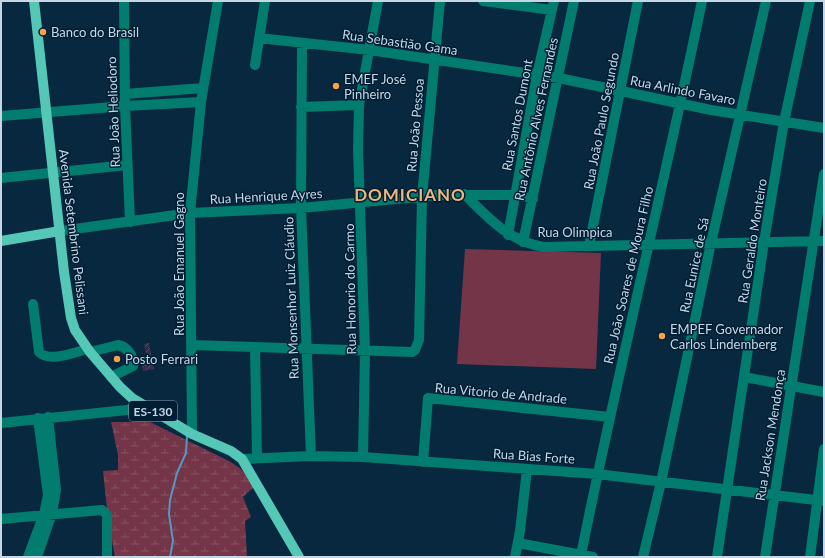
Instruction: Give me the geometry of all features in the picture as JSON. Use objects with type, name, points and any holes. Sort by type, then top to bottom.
[{"type":"main road","name":"Avenida Setembrino Pelissani","points":[[34,1],[71,318],[79,339],[111,377],[132,398],[146,408],[192,434],[231,451],[242,459],[298,557]]},
{"type":"main road","name":"Rua Henrique Ayres","points":[[1,241],[60,231]]},
{"type":"street","name":"Rua João Heliodoro","points":[[124,1],[125,106],[130,222]]},
{"type":"street","name":"Rua João Emanuel Gagno","points":[[192,434],[190,213],[201,102],[218,1]]},
{"type":"street","points":[[255,65],[264,1]]},
{"type":"street","name":"Rua Honorio do Carmo","points":[[363,457],[365,351],[358,150],[359,105],[378,1]]},
{"type":"street","name":"Rua João Pessoa","points":[[365,351],[412,352],[417,347],[422,197],[440,1]]},
{"type":"street","points":[[483,1],[553,6]]},
{"type":"street","name":"Rua Antônio Alves Fernandes","points":[[523,242],[574,1]]},
{"type":"street","name":"Rua João Paulo Segundo","points":[[589,246],[638,1]]},
{"type":"street","name":"Rua João Soares de Moura Filho","points":[[581,555],[597,474],[681,104],[702,1]]},
{"type":"street","name":"Rua Eunice de Sá","points":[[643,557],[661,482],[740,114],[766,1]]},
{"type":"street","name":"Rua Geraldo Monteiro","points":[[717,557],[764,242],[784,122],[810,1]]},
{"type":"street","name":"Rua Santos Dumont","points":[[508,235],[537,75],[553,6]]},
{"type":"street","name":"Rua Sebastião Gama","points":[[259,38],[369,50],[537,75]]},
{"type":"street","name":"Rua Monsenhor Luiz Cláudio","points":[[302,43],[301,208],[311,456]]},
{"type":"street","name":"Rua Arlindo Favaro","points":[[537,75],[558,78],[681,104],[824,128]]},
{"type":"street","points":[[125,94],[203,88]]},
{"type":"street","points":[[1,116],[125,106],[201,102]]},
{"type":"street","points":[[301,107],[359,105]]},
{"type":"street","points":[[1,178],[54,174],[127,165]]},
{"type":"street","name":"Rua Jackson Mendonça","points":[[766,557],[774,495],[824,174]]},
{"type":"street","name":"Rua Henrique Ayres","points":[[60,231],[190,213],[301,208],[464,194],[516,195],[533,199]]},
{"type":"street","name":"Rua Olimpica","points":[[464,194],[508,235],[523,242],[544,247],[824,241]]},
{"type":"street","points":[[33,304],[39,352],[42,355],[51,357],[118,345],[123,346],[130,354],[134,363],[133,366],[111,377]]},
{"type":"street","points":[[191,345],[365,351]]},
{"type":"street","points":[[255,348],[257,458]]},
{"type":"street","points":[[744,376],[824,392]]},
{"type":"street","name":"Rua Vitorio de Andrade","points":[[423,462],[428,398],[610,416]]},
{"type":"street","points":[[1,423],[43,417],[146,408]]},
{"type":"street","points":[[37,557],[48,514],[48,485],[43,417]]},
{"type":"street","points":[[810,557],[821,501],[824,449]]},
{"type":"street","name":"Rua Bias Forte","points":[[242,459],[311,456],[363,457],[597,474],[821,501]]},
{"type":"street","points":[[515,557],[527,469]]},
{"type":"street","points":[[1,519],[98,510],[106,513],[107,557]]},
{"type":"street","points":[[28,557],[48,514]]},
{"type":"street","points":[[518,543],[593,557]]},
{"type":"green space","points":[[465,249],[601,253],[596,369],[457,364]]},
{"type":"green space","points":[[111,422],[150,422],[229,461],[241,469],[255,486],[243,497],[251,517],[245,521],[247,557],[115,557],[108,519],[103,471],[118,470],[118,455]]},
{"type":"building","points":[[149,343],[154,369],[143,371],[141,359],[147,358],[144,344]]},
{"type":"waterway","points":[[170,557],[173,541],[169,514],[170,500],[177,473],[186,453],[187,436]]},
{"type":"place","name":"Banco do Brasil","points":[[43,32]]},
{"type":"place","name":"EMEF José Pinheiro","points":[[336,86]]},
{"type":"place","name":"EMPEF Governador Carlos Lindemberg","points":[[662,336]]},
{"type":"place","name":"Posto Ferrari","points":[[117,359]]},
{"type":"district","name":"DOMICIANO","points":[[410,194]]}]
